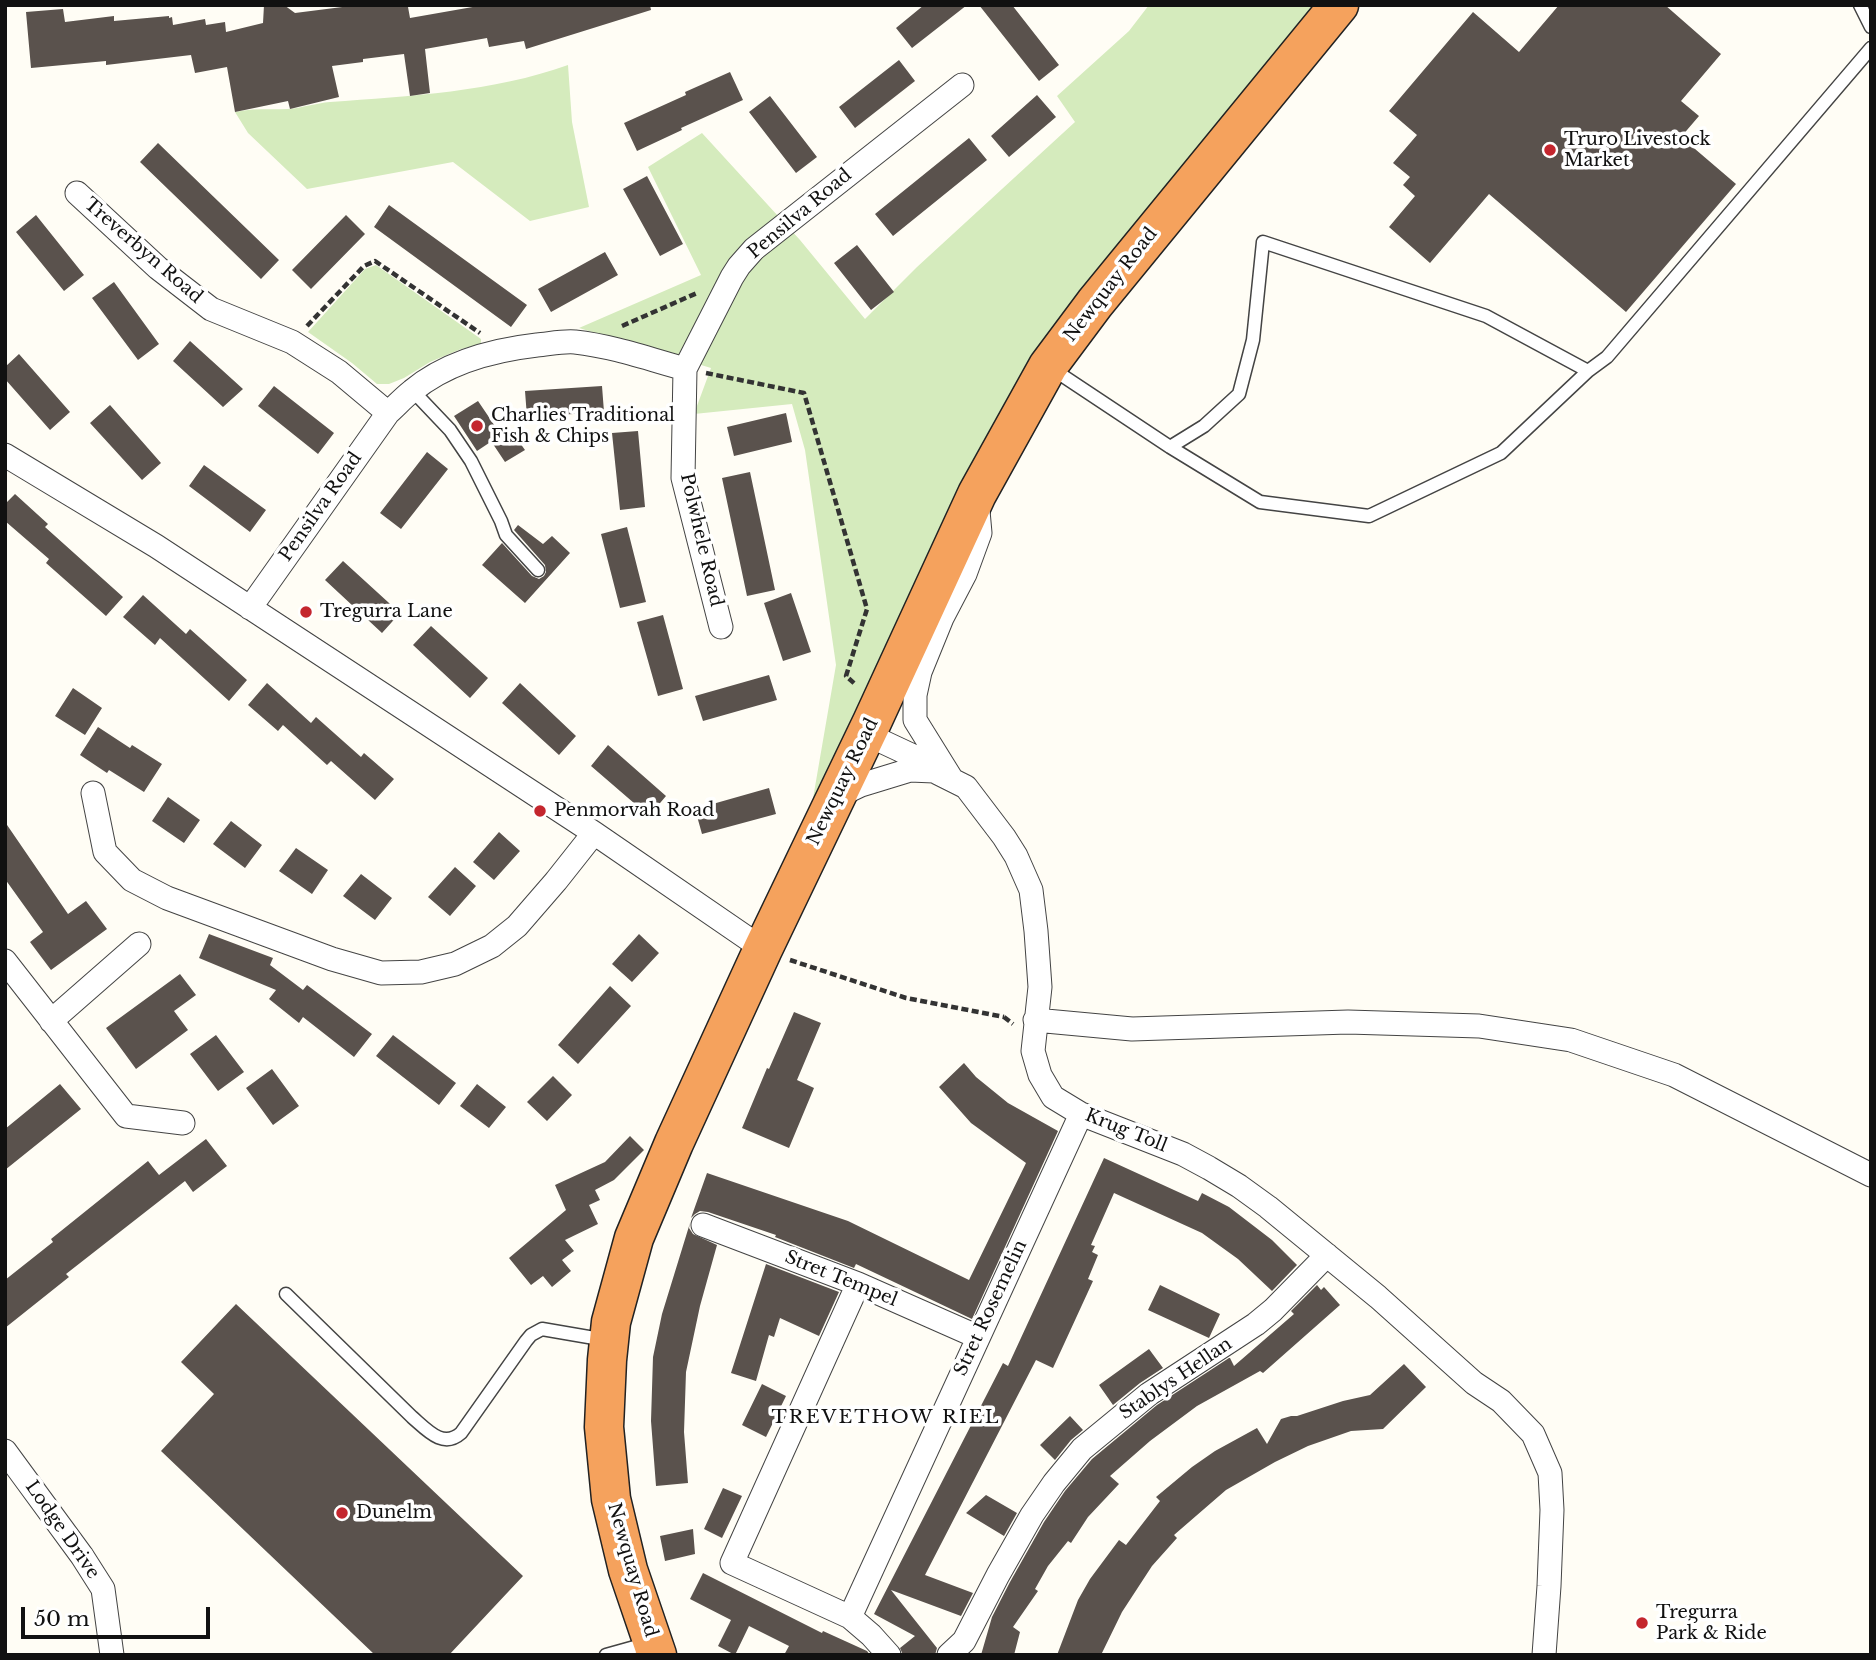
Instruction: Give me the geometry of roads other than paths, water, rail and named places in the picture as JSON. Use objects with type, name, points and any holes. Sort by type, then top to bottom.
[{"type":"highway","name":"Newquay Road","points":[[654,1648],[628,1570],[611,1499],[604,1427],[611,1322],[634,1238],[674,1143],[763,949],[873,721],[977,494],[1048,366],[1103,293],[1339,5]]},
{"type":"street","name":"Pensilva Road","points":[[250,608],[388,413],[412,390],[458,364],[493,352],[571,342],[597,345],[685,369],[732,277],[754,249],[962,85]]},
{"type":"street","name":"Treverbyn Road","points":[[77,193],[158,268],[211,309],[292,342],[339,372],[388,413]]},
{"type":"street","name":"Polwhele Road","points":[[685,369],[683,478],[721,627]]},
{"type":"street","points":[[5,454],[156,546],[594,833],[763,949]]},
{"type":"street","points":[[942,775],[915,720],[915,695],[920,672],[942,618],[965,574],[980,533],[977,494]]},
{"type":"street","points":[[873,721],[902,734],[926,740]]},
{"type":"street","points":[[873,721],[914,756],[942,775]]},
{"type":"street","points":[[836,797],[861,785],[910,770],[942,775]]},
{"type":"street","name":"Krug Toll","points":[[942,775],[966,787],[988,815],[1016,856],[1031,890],[1040,987],[1033,1051],[1040,1075],[1053,1097],[1081,1114],[1161,1145],[1209,1168],[1268,1207],[1378,1297],[1474,1383],[1501,1401],[1533,1434],[1550,1473],[1552,1510],[1545,1655]]},
{"type":"street","points":[[93,793],[105,852],[132,880],[167,898],[332,959],[381,973],[421,972],[455,964],[492,946],[517,926],[594,833]]},
{"type":"street","points":[[51,1021],[139,944]]},
{"type":"street","points":[[5,961],[126,1116],[183,1123]]},
{"type":"street","points":[[1035,1020],[1132,1028],[1348,1022],[1479,1026],[1571,1040],[1674,1075],[1871,1175]]},
{"type":"street","name":"Stret Rosemelin","points":[[850,1617],[1081,1114]]},
{"type":"street","name":"Stret Tempel","points":[[703,1225],[858,1284],[978,1337]]},
{"type":"street","name":"Stablys Hellan","points":[[949,1655],[964,1641],[1032,1515],[1082,1449],[1149,1394],[1256,1324],[1327,1255]]},
{"type":"street","points":[[858,1284],[732,1563],[850,1617],[889,1655]]},
{"type":"street","name":"Lodge Drive","points":[[5,1451],[103,1589],[112,1655]]},
{"type":"lane","points":[[1860,5],[1871,27]]},
{"type":"lane","points":[[1048,366],[1170,447],[1260,502],[1369,516],[1501,453],[1588,371],[1607,357],[1871,48]]},
{"type":"lane","points":[[1170,447],[1204,426],[1239,394],[1253,340],[1263,242],[1486,316],[1588,371]]},
{"type":"lane","points":[[412,390],[450,430],[471,461],[506,535],[538,570]]},
{"type":"lane","points":[[286,1294],[412,1417],[433,1436],[442,1440],[461,1433],[522,1346],[536,1332],[542,1329],[609,1341]]},
{"type":"lane","points":[[606,1655],[654,1648]]},
{"type":"place","name":"Truro Livestock Market","points":[[1550,150]]},
{"type":"place","name":"Charlies Traditional Fish & Chips","points":[[477,426]]},
{"type":"place","name":"Tregurra Lane","points":[[306,612]]},
{"type":"place","name":"Penmorvah Road","points":[[540,811]]},
{"type":"place","name":"Dunelm","points":[[342,1513]]},
{"type":"place","name":"Tregurra Park & Ride","points":[[1642,1623]]},
{"type":"district","name":"TREVETHOW RIEL","points":[[886,1418]]}]
